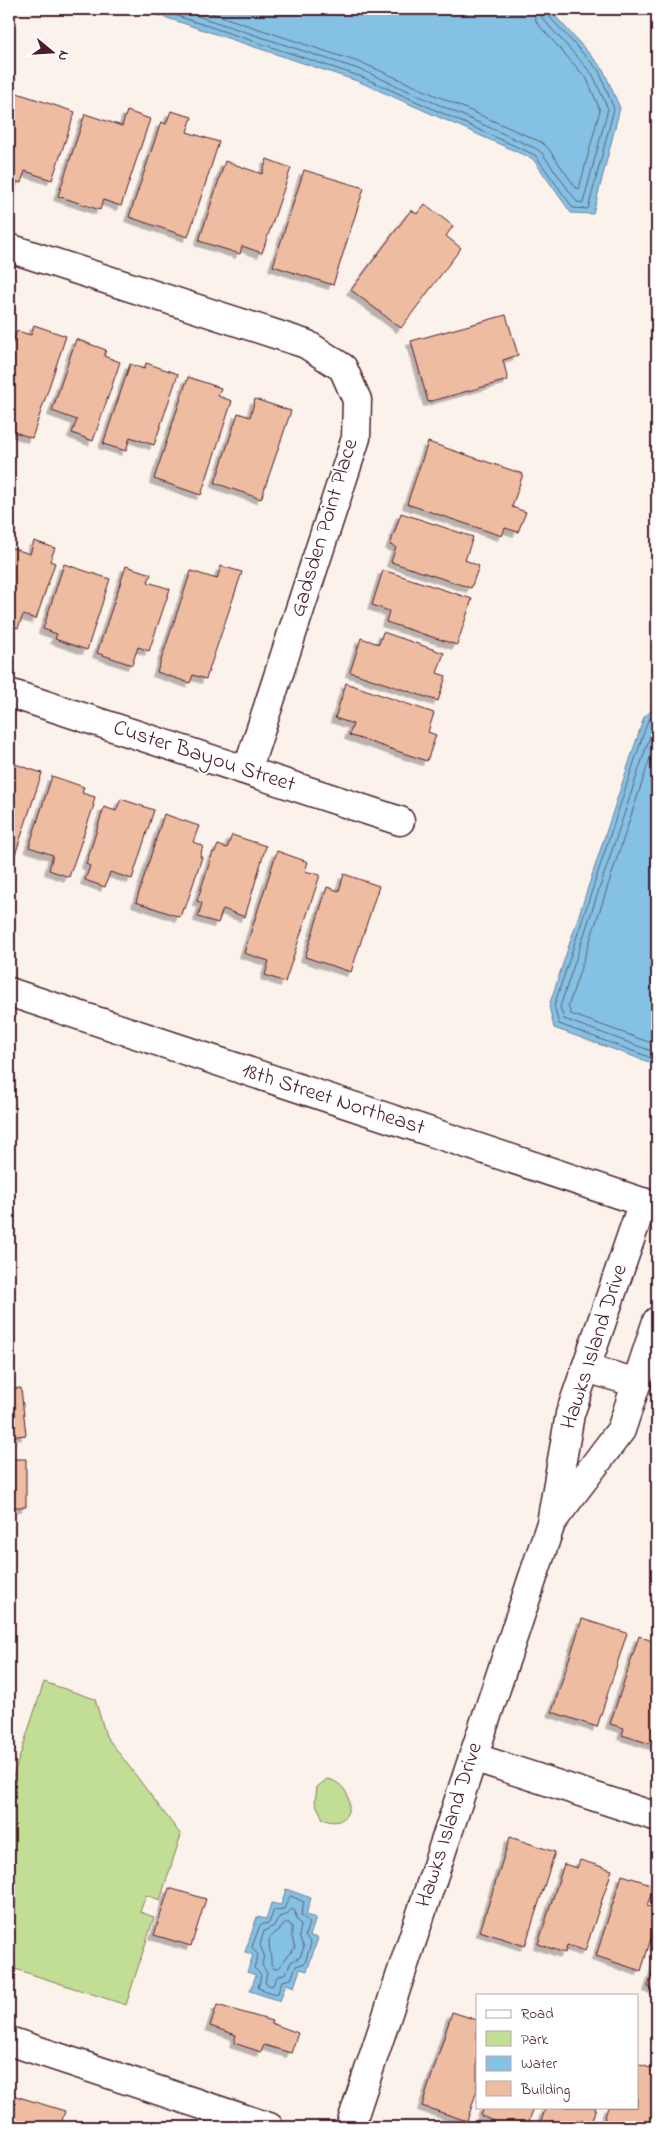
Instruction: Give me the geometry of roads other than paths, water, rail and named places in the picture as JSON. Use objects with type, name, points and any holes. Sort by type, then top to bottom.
[{"type":"street","name":"Gadsden Point Place","points":[[9,248],[306,344],[343,368],[357,400],[356,438],[247,771]]},
{"type":"street","name":"Custer Bayou Street","points":[[9,693],[400,821]]},
{"type":"street","name":"18th Street Northeast","points":[[9,992],[650,1204]]},
{"type":"street","name":"Hawks Island Drive","points":[[350,2127],[551,1523],[570,1414],[650,1204]]},
{"type":"street","name":"Hawks Island Drive","points":[[551,1523],[622,1430],[657,1322]]},
{"type":"street","points":[[586,1368],[637,1383]]},
{"type":"street","points":[[473,1757],[657,1817]]},
{"type":"street","points":[[9,2041],[269,2127]]},
{"type":"water","points":[[140,9],[549,9],[603,69],[620,108],[593,214],[571,213],[533,159],[360,82]]},
{"type":"water","points":[[657,706],[657,1065],[554,1028],[549,1006],[644,717]]},
{"type":"water","points":[[286,1889],[311,1898],[306,1915],[316,1918],[310,1936],[318,1938],[307,1971],[300,1969],[294,1987],[286,1984],[280,2001],[250,1991],[256,1975],[247,1972],[253,1955],[245,1952],[257,1917],[266,1919],[271,1903],[281,1905]]}]
